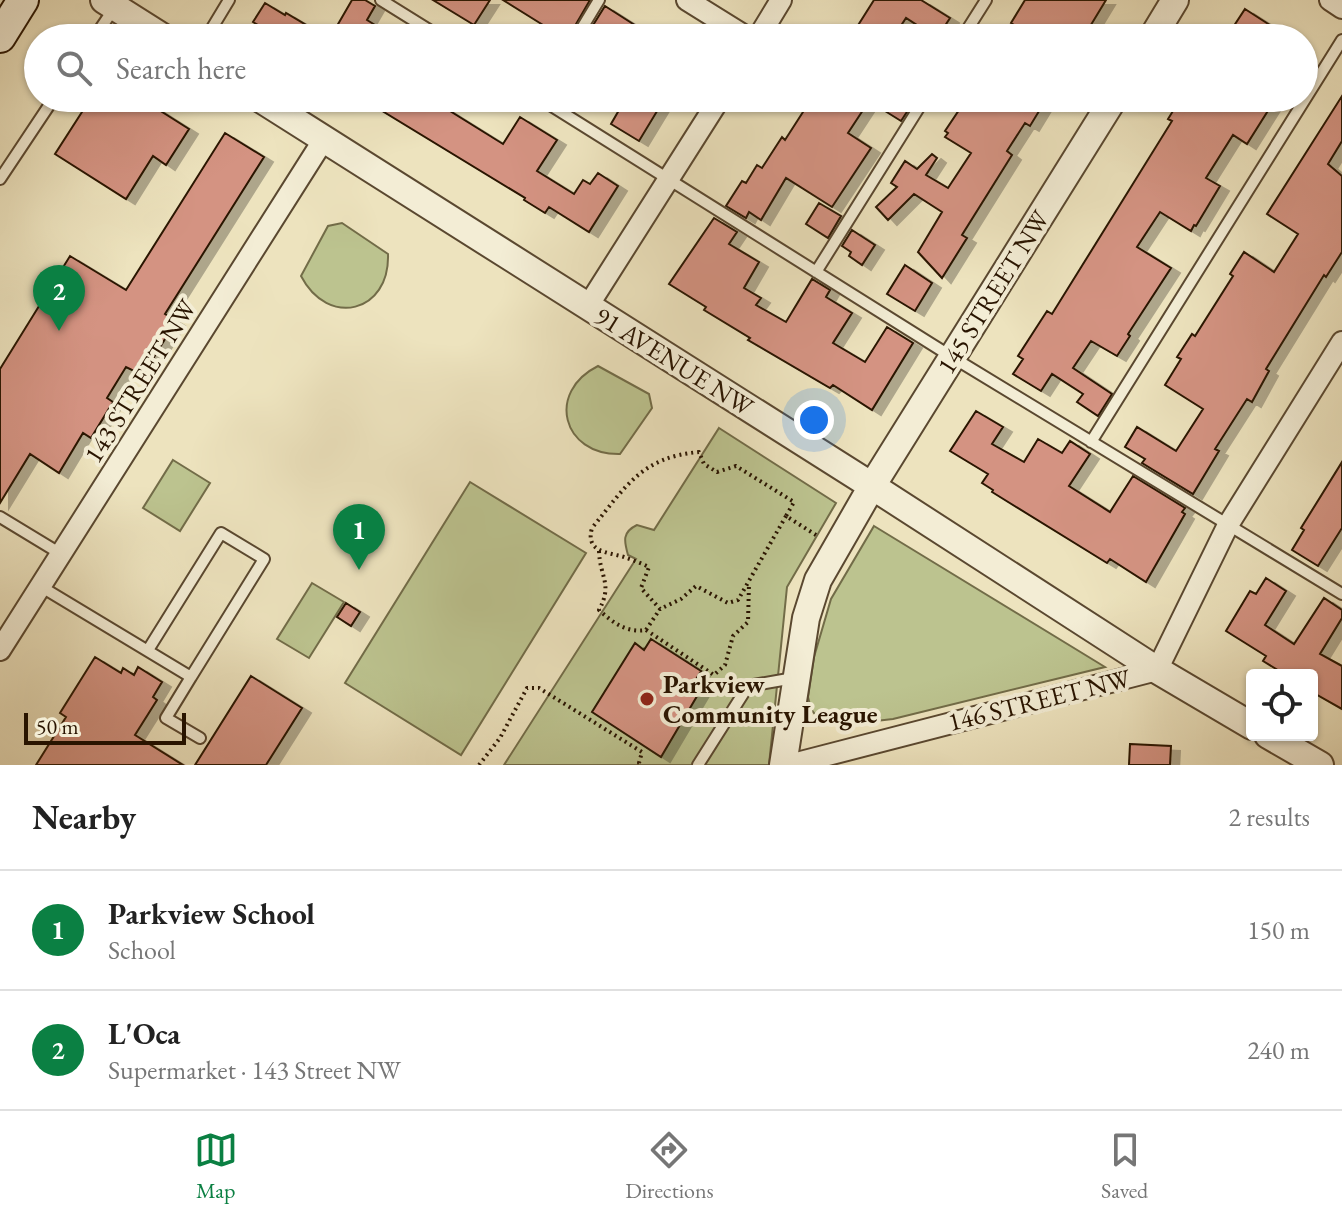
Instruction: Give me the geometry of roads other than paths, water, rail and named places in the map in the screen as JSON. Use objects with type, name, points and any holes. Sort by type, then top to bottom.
[{"type":"main road","points":[[0,37],[23,0]]},
{"type":"street","points":[[687,0],[726,24]]},
{"type":"street","points":[[766,24],[781,0]]},
{"type":"street","points":[[1160,24],[1175,0]]},
{"type":"street","points":[[1330,0],[1342,8]]},
{"type":"street","points":[[110,4],[142,24]]},
{"type":"street","name":"91 AVENUE NW","points":[[281,112],[1157,670],[1246,722]]},
{"type":"street","points":[[588,306],[711,112]]},
{"type":"street","name":"145 STREET NW","points":[[872,486],[1105,112]]},
{"type":"street","name":"143 STREET NW","points":[[0,650],[324,139]]},
{"type":"street","name":"146 STREET NW","points":[[872,486],[818,580],[806,618],[786,765],[1157,670],[1228,525],[1342,342]]},
{"type":"street","points":[[1278,741],[1320,765]]},
{"type":"lane","points":[[214,24],[229,0]]},
{"type":"lane","points":[[381,0],[420,24]]},
{"type":"lane","points":[[584,24],[599,0]]},
{"type":"lane","points":[[971,24],[986,0]]},
{"type":"lane","points":[[101,24],[110,4]]},
{"type":"lane","points":[[1318,78],[1342,40]]},
{"type":"lane","points":[[0,179],[4,166],[44,112]]},
{"type":"lane","points":[[561,112],[952,357],[1342,594]]},
{"type":"lane","points":[[816,272],[916,112]]},
{"type":"lane","points":[[1091,442],[1297,112]]},
{"type":"lane","points":[[0,517],[61,554]]},
{"type":"lane","points":[[148,650],[221,533],[264,559],[166,718],[200,738]]},
{"type":"lane","points":[[40,586],[191,677]]},
{"type":"lane","points":[[698,765],[748,686],[796,678]]},
{"type":"place","name":"L'Oca","points":[[59,331]]},
{"type":"place","name":"Parkview School","points":[[359,570]]},
{"type":"place","name":"Parkview Community League","points":[[647,699]]}]
